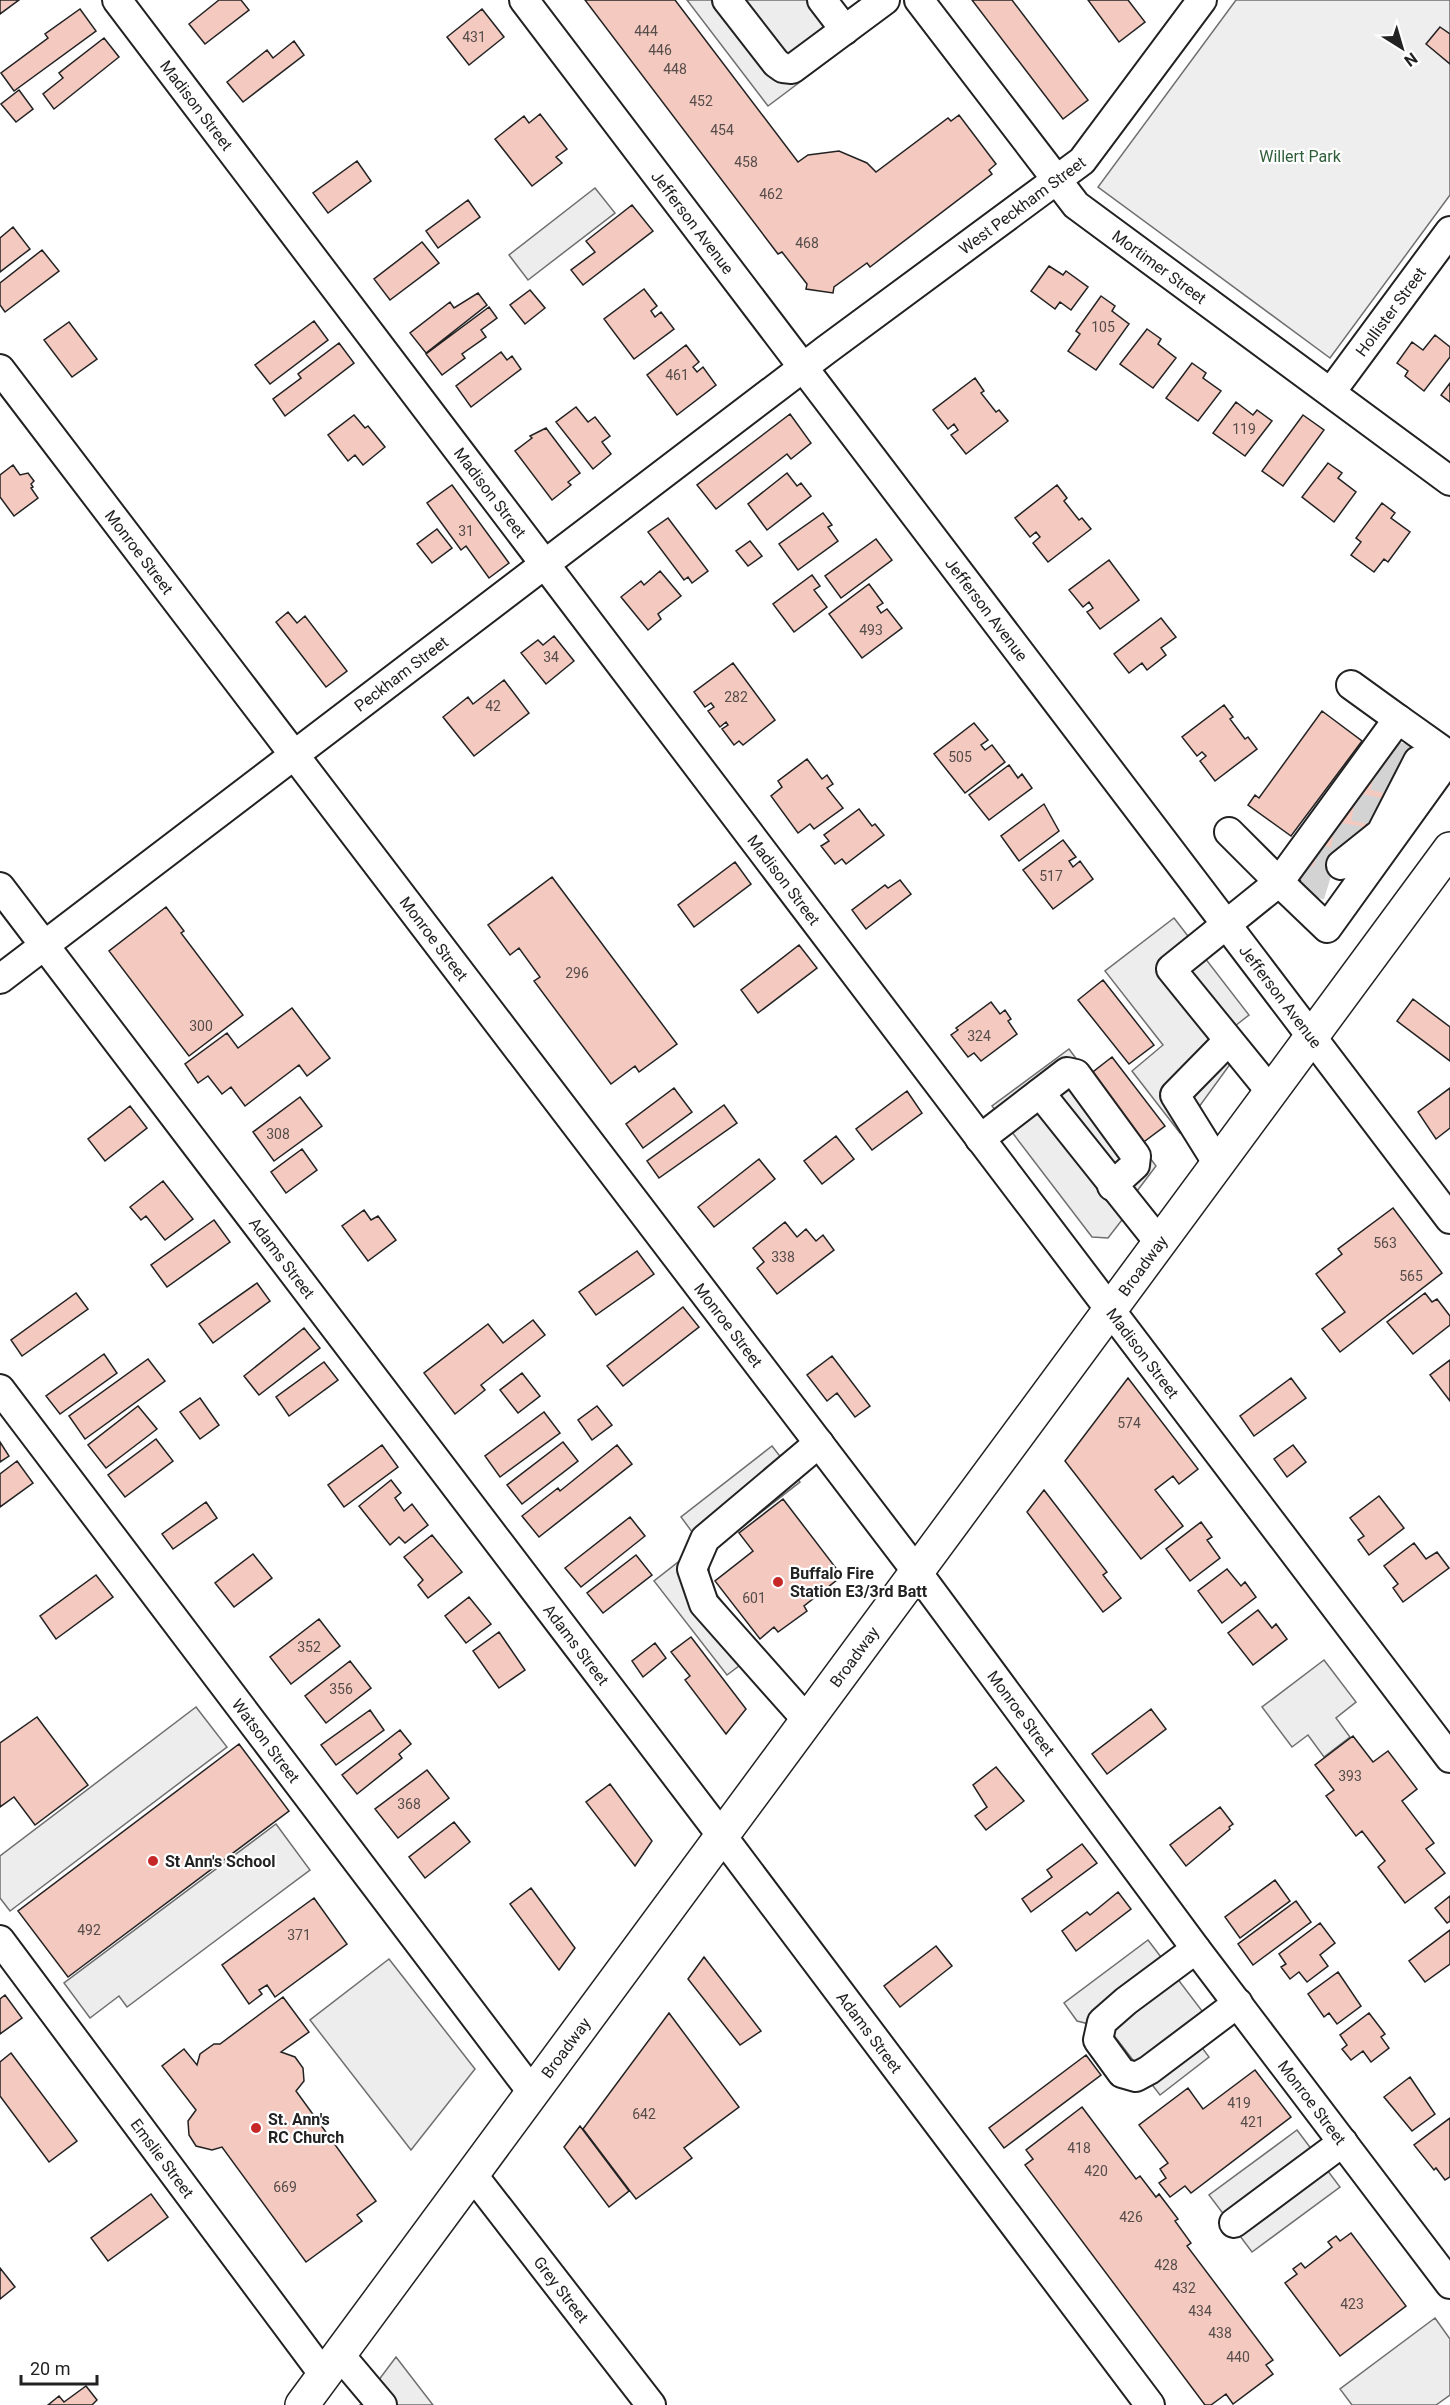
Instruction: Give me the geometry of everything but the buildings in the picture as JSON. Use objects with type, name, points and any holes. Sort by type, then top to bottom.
[{"type":"main road","name":"Broadway","points":[[302,2405],[1450,849]]},
{"type":"street","name":"Madison Street","points":[[117,0],[1450,1758]]},
{"type":"street","name":"Jefferson Avenue","points":[[524,0],[802,369],[1450,1219]]},
{"type":"street","points":[[727,0],[783,69],[800,66],[885,0]]},
{"type":"street","points":[[822,0],[845,30]]},
{"type":"street","name":"Mortimer Street","points":[[919,0],[1076,205],[1450,481]]},
{"type":"street","name":"West Peckham Street","points":[[802,369],[1082,161],[1202,0]]},
{"type":"street","name":"Hollister Street","points":[[1331,392],[1450,231]]},
{"type":"street","name":"Monroe Street","points":[[0,369],[917,1572],[1450,2284]]},
{"type":"street","name":"Peckham Street","points":[[0,979],[802,369]]},
{"type":"street","points":[[1313,874],[1359,823],[1450,756],[1351,685]]},
{"type":"street","points":[[1229,832],[1313,874],[1327,928],[1359,823],[1398,719]]},
{"type":"street","points":[[1271,1092],[1171,969],[1227,925],[1313,874],[1359,823],[1395,768],[1359,823],[1313,874]]},
{"type":"street","name":"Adams Street","points":[[0,887],[722,1836],[1150,2405]]},
{"type":"street","points":[[1218,1164],[1175,1095],[1228,1041]]},
{"type":"street","points":[[980,1139],[1067,1072],[1076,1074],[1136,1156],[1135,1165],[1112,1186]]},
{"type":"street","points":[[1040,1093],[1112,1186],[1160,1242]]},
{"type":"street","name":"Watson Street","points":[[0,1389],[532,2092]]},
{"type":"street","points":[[807,1720],[705,1604],[692,1569],[705,1539],[819,1443]]},
{"type":"street","name":"Emslie Street","points":[[0,1940],[332,2365],[382,2405]]},
{"type":"street","points":[[1197,1949],[1126,2001],[1102,2022],[1098,2040],[1122,2073],[1136,2077],[1149,2070],[1238,2003]]},
{"type":"street","points":[[1234,2223],[1343,2142]]},
{"type":"street","name":"Grey Street","points":[[472,2174],[651,2405]]},
{"type":"green space","name":"Willert Park","points":[[1236,0],[1450,0],[1450,195],[1330,358],[1098,187]]},
{"type":"shaded area","points":[[687,0],[840,0],[865,33],[768,106]]},
{"type":"shaded area","points":[[595,188],[615,213],[528,280],[509,255]]},
{"type":"shaded area","points":[[1174,918],[1249,1015],[1235,1026],[1247,1041],[1180,1133],[1132,1071],[1163,1045],[1105,971]]},
{"type":"shaded area","points":[[1069,1049],[1156,1166],[1128,1203],[1132,1207],[1108,1238],[1092,1237],[992,1106]]},
{"type":"shaded area","points":[[772,1446],[800,1482],[715,1548],[709,1566],[710,1586],[760,1650],[727,1675],[654,1581],[701,1544],[681,1517]]},
{"type":"shaded area","points":[[1324,1660],[1356,1702],[1336,1718],[1350,1737],[1324,1757],[1308,1735],[1292,1747],[1262,1707]]},
{"type":"shaded area","points":[[196,1707],[227,1747],[10,1911],[0,1898],[0,1856]]},
{"type":"shaded area","points":[[276,1824],[310,1870],[127,2007],[119,1996],[90,2018],[64,1983]]},
{"type":"shaded area","points":[[1148,1940],[1215,2028],[1197,2041],[1209,2057],[1160,2095],[1109,2029],[1077,2021],[1064,2003]]},
{"type":"shaded area","points":[[389,1959],[475,2069],[411,2150],[310,2020]]},
{"type":"shaded area","points":[[1297,2130],[1340,2187],[1252,2252],[1209,2195]]},
{"type":"shaded area","points":[[1435,2318],[1450,2339],[1450,2395],[1436,2405],[1352,2405],[1340,2389]]},
{"type":"shaded area","points":[[396,2357],[433,2405],[360,2405]]},
{"type":"tunnel","points":[[1388,754],[1418,761]]},
{"type":"tunnel","points":[[1374,776],[1400,783]]},
{"type":"tunnel","points":[[1354,807],[1380,812]]},
{"type":"tunnel","points":[[1333,836],[1360,840]]},
{"type":"tunnel","points":[[1316,858],[1341,865]]},
{"type":"tunnel","points":[[1302,878],[1328,886]]},
{"type":"place","name":"Buffalo Fire Station E3/3rd Batt","points":[[778,1582]]},
{"type":"place","name":"St Ann's School","points":[[153,1861]]},
{"type":"place","name":"St. Ann's RC Church","points":[[256,2128]]}]
